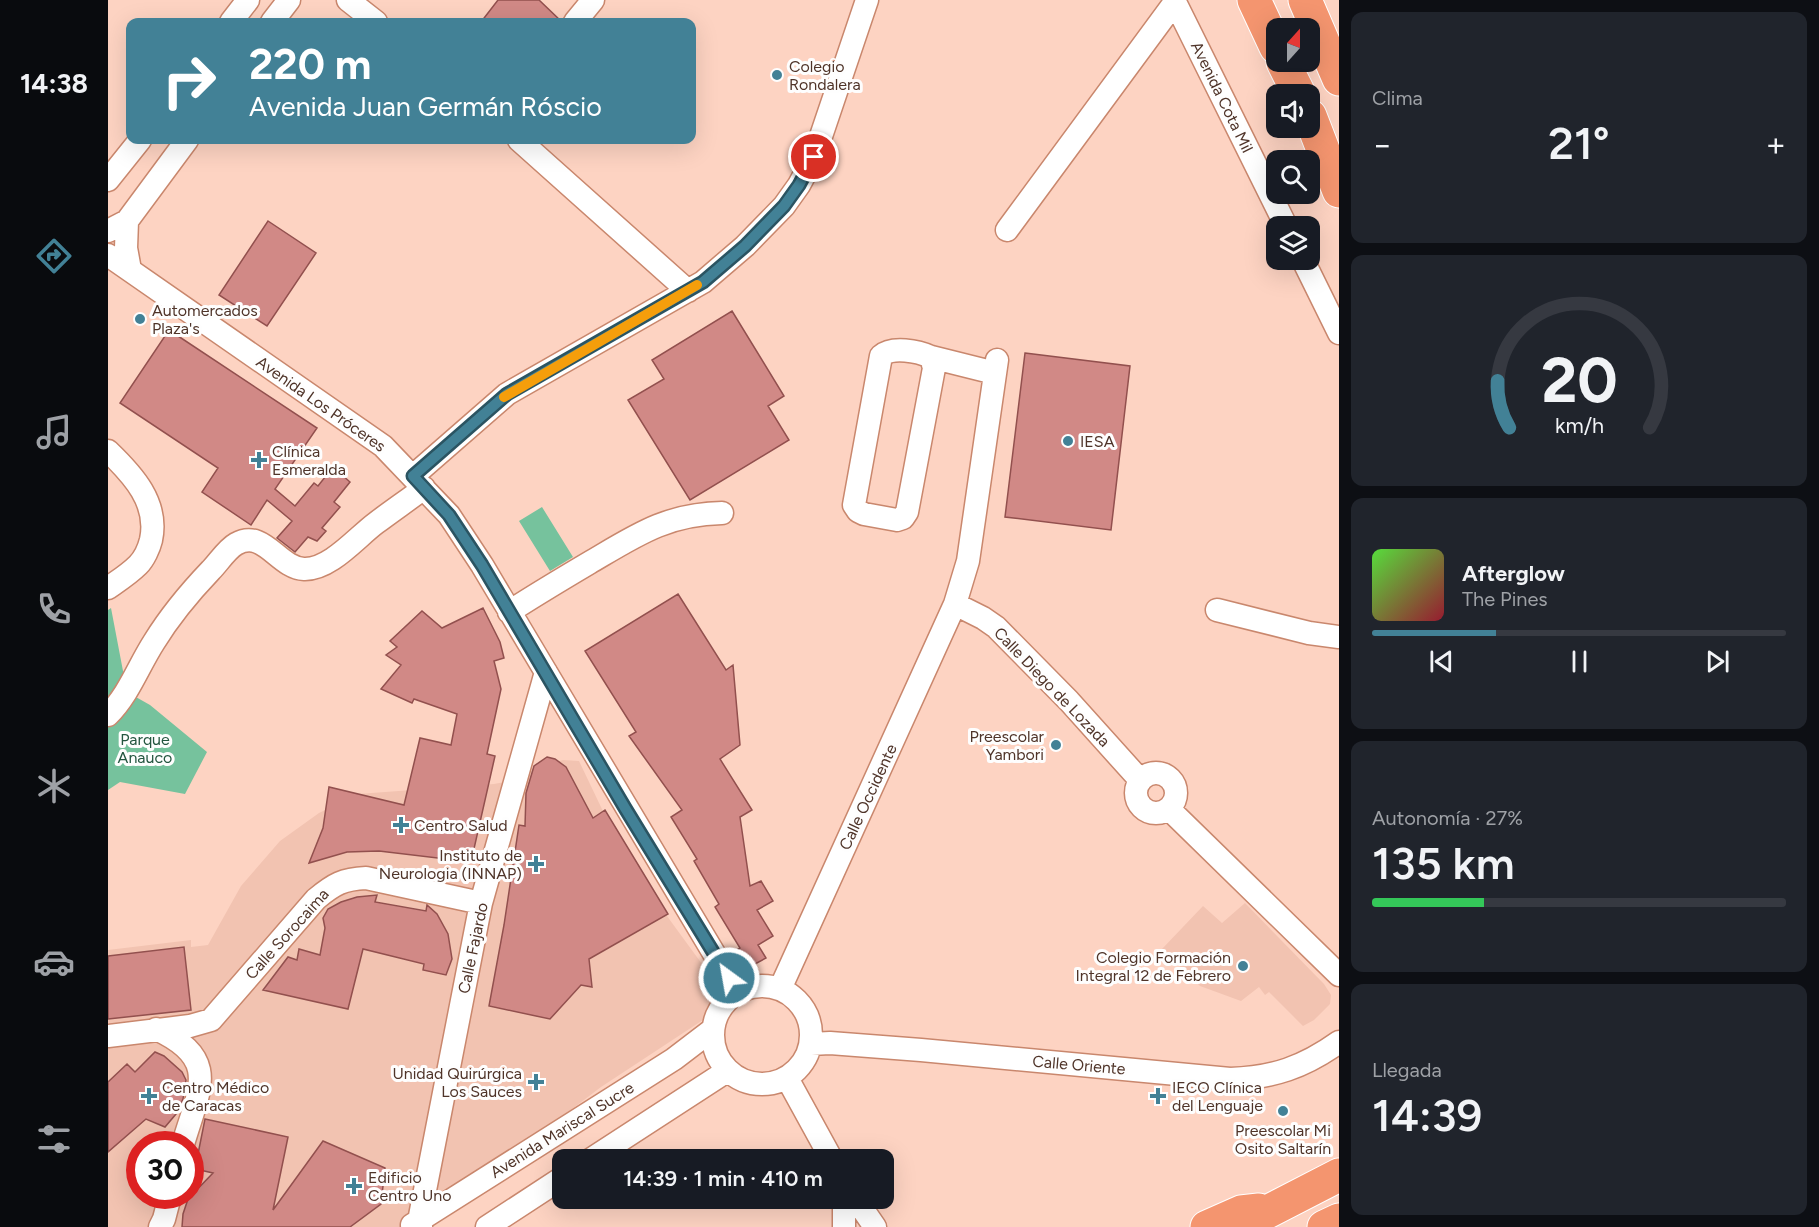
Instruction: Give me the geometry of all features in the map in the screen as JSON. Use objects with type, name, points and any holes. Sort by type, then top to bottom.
[{"type":"highway","points":[[1254,0],[1266,26]]},
{"type":"highway","points":[[1305,0],[1339,79]]},
{"type":"highway","points":[[1319,138],[1339,191]]},
{"type":"highway","points":[[1239,1227],[1339,1175]]},
{"type":"highway","points":[[1208,1227],[1241,1212],[1278,1208]]},
{"type":"highway","points":[[1324,1227],[1339,1220]]},
{"type":"street","points":[[234,18],[248,0]]},
{"type":"street","points":[[275,18],[289,0]]},
{"type":"street","points":[[348,0],[371,18]]},
{"type":"street","points":[[578,18],[593,0]]},
{"type":"street","points":[[108,715],[127,692],[154,641],[189,594],[235,544],[249,540],[264,543],[286,563],[304,569],[319,566],[337,556],[419,482],[507,394],[703,282],[745,246],[784,206],[799,185],[814,157],[867,0]]},
{"type":"street","points":[[1007,230],[1174,1]]},
{"type":"street","name":"Avenida Cota Mil","points":[[1174,1],[1281,216]]},
{"type":"street","points":[[108,180],[137,144]]},
{"type":"street","points":[[130,270],[126,248],[118,226],[184,144]]},
{"type":"street","points":[[523,144],[688,291]]},
{"type":"street","name":"Avenida Los Próceres","points":[[108,255],[383,446],[449,515],[482,565],[625,808],[737,992]]},
{"type":"street","points":[[1308,270],[1339,333]]},
{"type":"street","points":[[900,350],[923,353],[931,357],[934,368],[907,512],[903,518],[897,520],[864,514],[854,505],[881,356],[884,353],[900,350]]},
{"type":"street","name":"Calle Occidente","points":[[780,989],[955,604],[968,561],[996,366],[931,357]]},
{"type":"street","points":[[108,451],[140,485],[151,507],[153,528],[149,546],[139,564],[108,588]]},
{"type":"street","points":[[509,612],[647,528],[700,513],[722,513]]},
{"type":"street","name":"Calle Diego de Lozada","points":[[955,604],[996,627],[1069,701],[1140,780],[1136,795],[1140,805],[1154,813],[1169,809],[1339,975]]},
{"type":"street","points":[[1217,610],[1309,633],[1339,637]]},
{"type":"street","name":"Calle Fajardo","points":[[416,1225],[481,903],[546,672]]},
{"type":"street","name":"Calle Sorocaima","points":[[112,1033],[190,1026],[211,1020],[316,898],[332,885],[349,879],[366,878],[481,903]]},
{"type":"street","points":[[765,986],[780,989],[801,1005],[808,1017],[811,1044],[806,1058],[787,1078],[775,1083],[749,1083],[727,1071],[715,1052],[712,1030],[720,1008],[737,992],[750,987],[765,986]]},
{"type":"street","points":[[156,1029],[187,1048],[198,1061],[201,1084],[187,1131]]},
{"type":"street","name":"Avenida Mariscal Sucre","points":[[416,1225],[674,1059],[712,1030]]},
{"type":"street","name":"Calle Oriente","points":[[811,1044],[830,1042],[1247,1079],[1290,1071],[1339,1042]]},
{"type":"street","points":[[607,1149],[727,1071]]},
{"type":"street","points":[[787,1078],[826,1149]]},
{"type":"street","points":[[487,1227],[552,1185]]},
{"type":"street","points":[[163,1224],[167,1209]]},
{"type":"street","points":[[844,1209],[844,1227]]},
{"type":"street","points":[[863,1209],[875,1227]]},
{"type":"shaded area","points":[[563,760],[579,761],[611,828],[656,901],[721,990],[718,1007],[709,1016],[601,1087],[411,1227],[108,1227],[108,950],[191,940],[191,947],[208,945],[241,886],[280,841],[319,813],[358,794],[494,784],[521,779],[536,767]]},
{"type":"shaded area","name":"Colegio Formación Integral 12 de Febrero","points":[[1245,903],[1324,984],[1331,995],[1330,1004],[1314,1020],[1303,1026],[1269,992],[1265,995],[1259,987],[1241,1001],[1200,986],[1162,949],[1203,906],[1222,923]]},
{"type":"green space","points":[[542,507],[573,557],[550,571],[519,521]]},
{"type":"green space","name":"Parque Anauco","points":[[111,608],[127,692],[150,705],[207,752],[185,794],[120,782],[108,790],[108,610]]},
{"type":"building","points":[[498,0],[539,0],[558,18],[484,18]]},
{"type":"building","points":[[268,221],[316,253],[267,326],[219,295]]},
{"type":"building","points":[[732,311],[784,396],[768,406],[789,440],[690,500],[628,400],[664,379],[652,360]]},
{"type":"building","points":[[169,330],[317,428],[275,489],[295,506],[314,483],[318,486],[333,467],[350,482],[334,502],[340,507],[322,528],[326,531],[317,541],[308,537],[295,552],[277,538],[292,521],[267,500],[251,525],[202,492],[218,468],[120,403]]},
{"type":"building","name":"IESA","points":[[1025,353],[1130,366],[1111,530],[1005,517]]},
{"type":"building","points":[[678,594],[726,670],[733,665],[740,745],[720,759],[752,810],[740,817],[750,886],[761,881],[773,901],[757,910],[773,936],[758,945],[766,958],[744,970],[733,952],[740,948],[715,907],[719,904],[694,861],[697,859],[671,817],[682,810],[629,736],[636,732],[585,651]]},
{"type":"building","points":[[483,608],[500,642],[504,658],[494,661],[501,689],[487,754],[495,756],[471,862],[379,851],[347,852],[309,863],[323,828],[329,787],[404,805],[420,738],[451,745],[457,714],[414,699],[412,703],[381,689],[401,665],[386,655],[397,647],[390,641],[422,611],[442,628]]},
{"type":"building","points":[[547,757],[555,759],[566,767],[593,818],[605,810],[668,914],[589,959],[592,987],[581,985],[550,1019],[489,1006],[519,825],[525,826],[526,793],[534,766]]},
{"type":"building","points":[[377,895],[375,902],[426,911],[427,905],[437,914],[448,934],[452,959],[446,975],[423,970],[424,964],[363,949],[348,1009],[263,990],[288,957],[297,960],[299,949],[320,955],[325,928],[323,918],[328,909],[357,897]]},
{"type":"building","points":[[184,947],[191,1010],[108,1019],[108,956]]},
{"type":"building","points":[[155,1052],[164,1056],[182,1072],[186,1080],[183,1099],[176,1114],[165,1127],[146,1119],[132,1131],[126,1131],[126,1136],[108,1152],[108,1082],[127,1064],[135,1072]]},
{"type":"building","points":[[205,1119],[288,1137],[273,1210],[323,1141],[385,1168],[381,1204],[350,1227],[182,1227],[185,1209],[204,1209],[204,1182],[213,1173],[204,1171],[203,1131]]},
{"type":"slow traffic","points":[[504,397],[697,285]]},
{"type":"place","name":"Colegio Rondalera","points":[[777,75]]},
{"type":"place","name":"Automercados Plaza's","points":[[140,319]]},
{"type":"place","name":"IESA","points":[[1068,441]]},
{"type":"place","name":"Clínica Esmeralda","points":[[259,460]]},
{"type":"place","name":"Preescolar Yambori","points":[[1056,745]]},
{"type":"place","name":"Centro Salud","points":[[401,825]]},
{"type":"place","name":"Instituto de Neurologia (INNAP)","points":[[536,864]]},
{"type":"place","name":"Colegio Formación Integral 12 de Febrero","points":[[1243,966]]},
{"type":"place","name":"Unidad Quirúrgica Los Sauces","points":[[536,1082]]},
{"type":"place","name":"Centro Médico de Caracas","points":[[149,1096]]},
{"type":"place","name":"IECO Clínica del Lenguaje","points":[[1158,1096]]},
{"type":"place","name":"Preescolar Mi Osito Saltarín","points":[[1283,1111]]},
{"type":"place","name":"Edificio Centro Uno","points":[[354,1186]]},
{"type":"route","points":[[729,978],[625,808],[482,565],[449,515],[413,476],[507,394],[703,282],[745,246],[784,206],[799,185],[814,157]]}]
